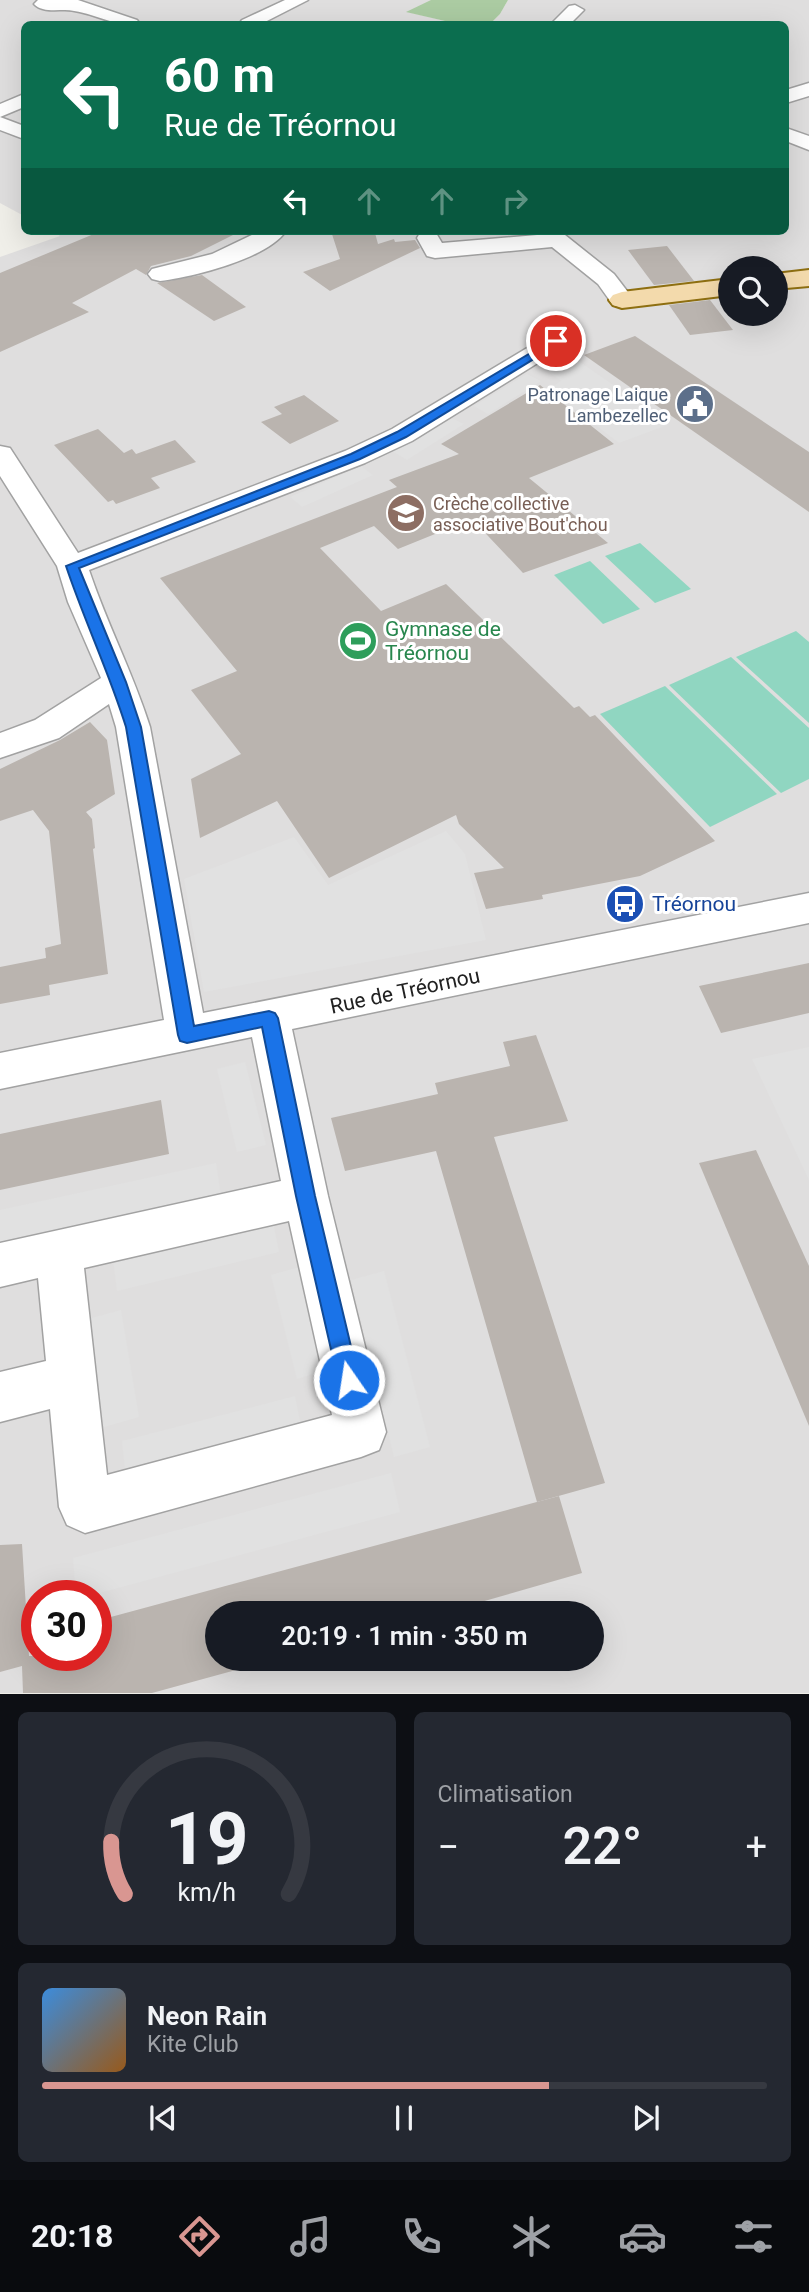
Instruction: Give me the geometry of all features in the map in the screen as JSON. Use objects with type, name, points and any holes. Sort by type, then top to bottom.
[{"type":"main road","points":[[788,280],[809,278]]},
{"type":"main road","points":[[622,300],[718,288]]},
{"type":"street","points":[[254,21],[299,0]]},
{"type":"street","points":[[43,4],[77,5],[122,21]]},
{"type":"street","points":[[563,21],[575,10]]},
{"type":"street","points":[[0,111],[21,101]]},
{"type":"street","points":[[0,123],[21,132]]},
{"type":"street","points":[[789,136],[809,144]]},
{"type":"street","points":[[160,274],[187,269],[250,248],[269,235]]},
{"type":"street","points":[[428,239],[435,251],[552,236],[606,279],[622,300]]},
{"type":"street","points":[[72,566],[355,457],[402,435],[556,341]]},
{"type":"street","points":[[0,454],[72,566],[84,602],[119,682],[133,727],[187,1035]]},
{"type":"street","points":[[0,746],[47,729],[119,682]]},
{"type":"street","name":"Rue de Tréornou","points":[[0,1071],[809,908]]},
{"type":"street","points":[[59,1252],[85,1507],[361,1432],[306,1196],[269,1018]]},
{"type":"street","points":[[0,1265],[306,1196]]},
{"type":"street","points":[[0,1397],[72,1379]]},
{"type":"shaded area","points":[[0,0],[431,0],[433,1],[408,12],[446,21],[21,21],[21,214],[0,203]]},
{"type":"shaded area","points":[[508,0],[809,0],[809,1693],[0,1693],[0,257],[59,235],[789,235],[789,21],[493,21]]},
{"type":"shaded area","points":[[567,353],[670,424],[619,443],[548,389],[561,381],[542,367]]},
{"type":"shaded area","points":[[527,374],[541,381],[488,414],[474,406]]},
{"type":"shaded area","points":[[449,417],[464,424],[407,460],[392,451]]},
{"type":"shaded area","points":[[361,466],[373,475],[302,507],[290,497]]},
{"type":"shaded area","points":[[446,831],[465,854],[486,940],[204,992],[184,879],[294,837],[328,885]]},
{"type":"shaded area","points":[[809,1047],[809,1180],[752,1059]]},
{"type":"shaded area","points":[[245,1062],[266,1145],[237,1152],[217,1069]]},
{"type":"shaded area","points":[[216,1163],[221,1196],[0,1245],[0,1210]]},
{"type":"shaded area","points":[[273,1222],[279,1252],[117,1291],[113,1259]]},
{"type":"shaded area","points":[[303,1266],[329,1369],[297,1379],[271,1275]]},
{"type":"shaded area","points":[[384,1271],[430,1447],[394,1457],[351,1280]]},
{"type":"shaded area","points":[[121,1310],[139,1417],[104,1427],[88,1319]]},
{"type":"shaded area","points":[[295,1396],[302,1432],[126,1479],[122,1441]]},
{"type":"shaded area","points":[[391,1473],[400,1512],[112,1590],[112,1580],[75,1580],[73,1558]]},
{"type":"green space","points":[[431,0],[508,0],[493,21],[445,21],[406,12]]},
{"type":"green space","points":[[640,543],[691,589],[655,603],[605,556]]},
{"type":"green space","points":[[590,561],[640,609],[603,624],[554,575]]},
{"type":"green space","points":[[796,631],[809,642],[809,723],[736,657]]},
{"type":"green space","points":[[731,657],[809,728],[809,779],[781,793],[669,685]]},
{"type":"green space","points":[[665,686],[777,794],[710,827],[600,714]]},
{"type":"building","points":[[91,235],[233,235],[191,256],[151,266],[146,275],[136,269],[72,303],[89,312],[0,352],[0,273]]},
{"type":"building","points":[[332,235],[376,235],[378,244],[394,239],[395,242],[415,240],[420,248],[330,291],[303,272],[340,259]]},
{"type":"building","points":[[667,246],[694,281],[654,285],[628,250]]},
{"type":"building","points":[[202,275],[246,307],[214,321],[157,283]]},
{"type":"building","points":[[710,300],[718,310],[718,326],[730,326],[733,330],[690,335],[669,305]]},
{"type":"building","name":"Patronage Laique Lambezellec","points":[[635,336],[809,452],[809,512],[584,355]]},
{"type":"building","points":[[540,385],[614,444],[529,478],[608,543],[523,573],[472,519],[398,549],[374,526],[320,548],[381,611],[446,584],[574,708],[579,706],[590,717],[595,715],[715,841],[640,876],[542,895],[543,899],[486,909],[474,873],[504,868],[459,824],[456,815],[329,878],[277,801],[200,838],[191,779],[241,754],[191,690],[237,671],[160,578],[397,487],[389,480],[459,454],[441,444]]},
{"type":"building","points":[[304,395],[339,421],[290,444],[261,422],[282,414],[274,407]]},
{"type":"building","points":[[98,429],[124,453],[132,449],[136,454],[175,440],[196,462],[151,478],[160,488],[116,504],[113,500],[108,502],[54,445]]},
{"type":"building","points":[[90,722],[107,740],[115,794],[86,812],[92,819],[108,974],[49,985],[50,995],[0,1004],[0,967],[46,958],[45,948],[61,944],[49,831],[33,810],[0,821],[0,769]]},
{"type":"building","points":[[809,963],[809,1013],[721,1033],[699,986]]},
{"type":"building","points":[[536,1035],[568,1121],[494,1137],[605,1483],[537,1502],[436,1151],[345,1171],[331,1118],[438,1094],[435,1083],[510,1066],[503,1042]]},
{"type":"building","points":[[161,1100],[169,1154],[0,1190],[0,1134]]},
{"type":"building","points":[[756,1150],[809,1266],[809,1426],[699,1163]]},
{"type":"building","points":[[559,1496],[582,1573],[484,1601],[205,1601],[205,1671],[232,1671],[152,1693],[23,1693],[22,1671],[112,1671],[112,1617]]},
{"type":"building","points":[[22,1544],[24,1580],[21,1580],[21,1666],[0,1672],[0,1545]]},
{"type":"place","name":"Patronage Laique Lambezellec","points":[[695,404]]},
{"type":"place","name":"Crèche collective associative Bout'chou","points":[[406,513]]},
{"type":"place","name":"Gymnase de Tréornou","points":[[358,641]]},
{"type":"place","name":"Tréornou","points":[[625,904]]},
{"type":"route","points":[[349,1380],[306,1196],[269,1018],[187,1035],[133,727],[119,682],[84,602],[72,566],[355,457],[402,435],[556,341]]}]
